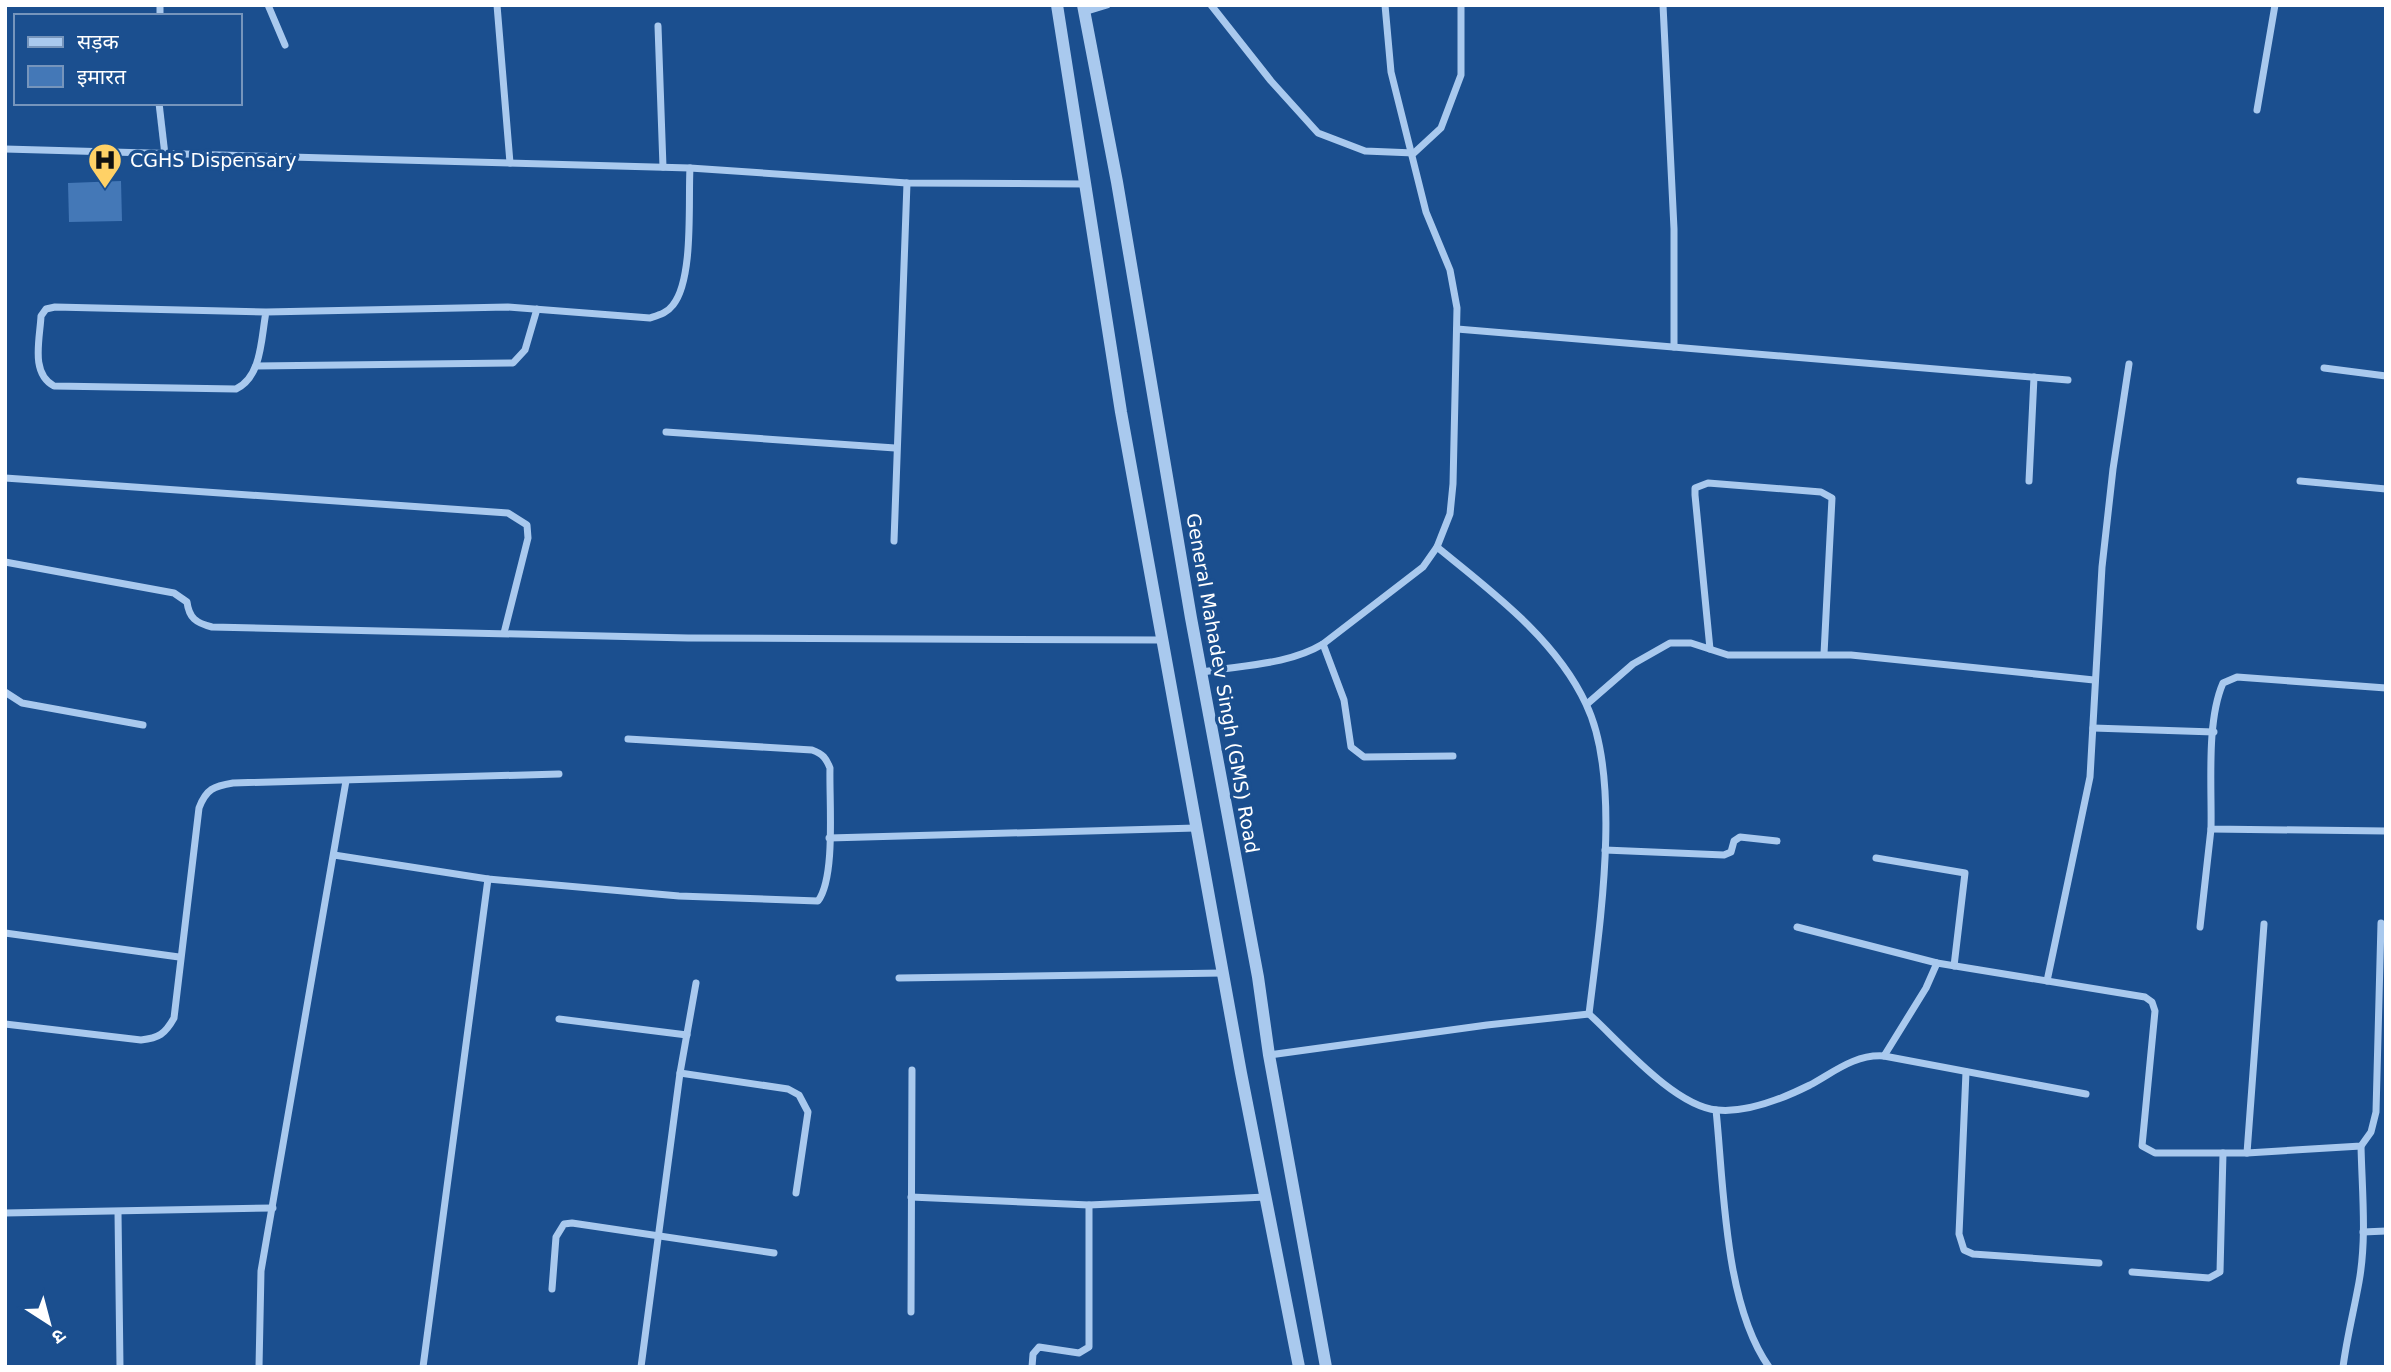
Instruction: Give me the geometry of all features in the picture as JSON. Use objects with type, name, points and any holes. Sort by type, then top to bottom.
[{"type":"street","points":[[268,5],[285,45]]},
{"type":"street","points":[[497,5],[510,163]]},
{"type":"street","points":[[1057,5],[1121,412],[1223,973],[1299,1367]]},
{"type":"street","points":[[1083,9],[1107,5]]},
{"type":"street","points":[[1212,5],[1271,81],[1318,133],[1365,151],[1413,153],[1441,128],[1461,75],[1461,5]]},
{"type":"street","points":[[1203,672],[1290,658],[1307,654],[1323,644],[1423,567],[1437,547],[1450,513],[1457,329],[1450,270],[1426,212],[1391,72],[1385,5]]},
{"type":"street","points":[[1663,5],[1674,229],[1674,347]]},
{"type":"street","points":[[2257,110],[2275,5]]},
{"type":"street","name":"General Mahadev Singh (GMS) Road","points":[[1083,9],[1117,182],[1326,1367]]},
{"type":"street","points":[[658,26],[663,167]]},
{"type":"street","points":[[159,105],[165,155]]},
{"type":"street","points":[[5,149],[690,168],[907,183],[1086,184]]},
{"type":"street","points":[[266,312],[256,366],[248,383],[236,389],[54,386],[45,381],[40,371],[41,316],[46,309],[55,307],[266,312],[508,307],[650,318],[667,312],[676,303],[684,281],[690,168]]},
{"type":"street","points":[[894,541],[895,448],[907,183]]},
{"type":"street","points":[[256,366],[513,362],[526,350],[537,309]]},
{"type":"street","points":[[1457,329],[2068,380]]},
{"type":"street","points":[[2047,981],[2090,777],[2094,681],[2111,481],[2129,364]]},
{"type":"street","points":[[2324,368],[2386,376]]},
{"type":"street","points":[[2029,481],[2034,377]]},
{"type":"street","points":[[666,432],[895,448]]},
{"type":"street","points":[[5,478],[508,513],[527,525],[528,538],[504,633]]},
{"type":"street","points":[[2301,481],[2386,489]]},
{"type":"street","points":[[1710,649],[1695,495],[1695,488],[1708,483],[1821,492],[1832,498],[1824,654]]},
{"type":"street","points":[[1437,547],[1526,624],[1566,669],[1587,704],[1602,759],[1605,850],[1589,1014]]},
{"type":"street","points":[[5,562],[174,593],[187,602],[189,614],[194,620],[212,627],[688,638],[1162,640]]},
{"type":"street","points":[[1587,704],[1656,649],[1670,643],[1691,643],[1747,657],[1824,654],[2094,681]]},
{"type":"street","points":[[1323,644],[1344,700],[1349,738],[1356,753],[1364,757],[1453,756]]},
{"type":"street","points":[[2200,927],[2211,829],[2218,693],[2229,679],[2386,688]]},
{"type":"street","points":[[5,692],[22,702],[143,725]]},
{"type":"street","points":[[2093,728],[2214,732]]},
{"type":"street","points":[[334,855],[488,879],[808,903],[818,901],[824,893],[829,838],[830,768],[827,759],[820,753],[812,750],[628,739]]},
{"type":"street","points":[[5,1024],[141,1040],[156,1038],[165,1033],[174,1018],[179,957],[199,808],[204,795],[214,786],[233,783],[559,774]]},
{"type":"street","points":[[259,1367],[261,1271],[346,781]]},
{"type":"street","points":[[829,838],[1196,828]]},
{"type":"street","points":[[2211,829],[2386,831]]},
{"type":"street","points":[[1605,850],[1724,855],[1731,852],[1734,841],[1740,836],[1777,841]]},
{"type":"street","points":[[1876,858],[1965,873],[1954,966]]},
{"type":"street","points":[[424,1367],[488,879]]},
{"type":"street","points":[[2343,1367],[2348,1326],[2360,1280],[2363,1232],[2361,1146],[2371,1132],[2376,1112],[2381,923]]},
{"type":"street","points":[[2247,1153],[2264,924]]},
{"type":"street","points":[[1797,927],[1937,963],[2137,994],[2152,1002],[2155,1011],[2142,1146],[2155,1153],[2247,1153],[2361,1146]]},
{"type":"street","points":[[5,933],[179,957]]},
{"type":"street","points":[[1884,1056],[1926,988],[1937,963]]},
{"type":"street","points":[[899,978],[1223,973]]},
{"type":"street","points":[[641,1367],[680,1073],[696,983]]},
{"type":"street","points":[[1269,1055],[1589,1014],[1664,1083],[1689,1100],[1716,1110],[1774,1100],[1802,1089],[1855,1060],[1884,1056],[2086,1094]]},
{"type":"street","points":[[559,1019],[687,1035]]},
{"type":"street","points":[[911,1312],[912,1070]]},
{"type":"street","points":[[1966,1072],[1959,1234],[1964,1250],[1973,1254],[2099,1263]]},
{"type":"street","points":[[680,1073],[788,1089],[799,1095],[808,1112],[796,1193]]},
{"type":"street","points":[[1716,1110],[1734,1270],[1743,1314],[1769,1367]]},
{"type":"street","points":[[2132,1272],[2208,1278],[2220,1272],[2223,1259],[2223,1153]]},
{"type":"street","points":[[911,1197],[1089,1205],[1266,1197]]},
{"type":"street","points":[[1032,1367],[1033,1354],[1039,1347],[1079,1353],[1089,1347],[1089,1205]]},
{"type":"street","points":[[5,1213],[273,1208]]},
{"type":"street","points":[[118,1212],[120,1367]]},
{"type":"street","points":[[552,1289],[556,1237],[564,1224],[657,1234],[774,1253]]},
{"type":"street","points":[[2363,1232],[2386,1231]]},
{"type":"building","points":[[121,181],[122,221],[69,222],[68,183]]},
{"type":"place","name":"CGHS Dispensary","points":[[105,190]]}]
